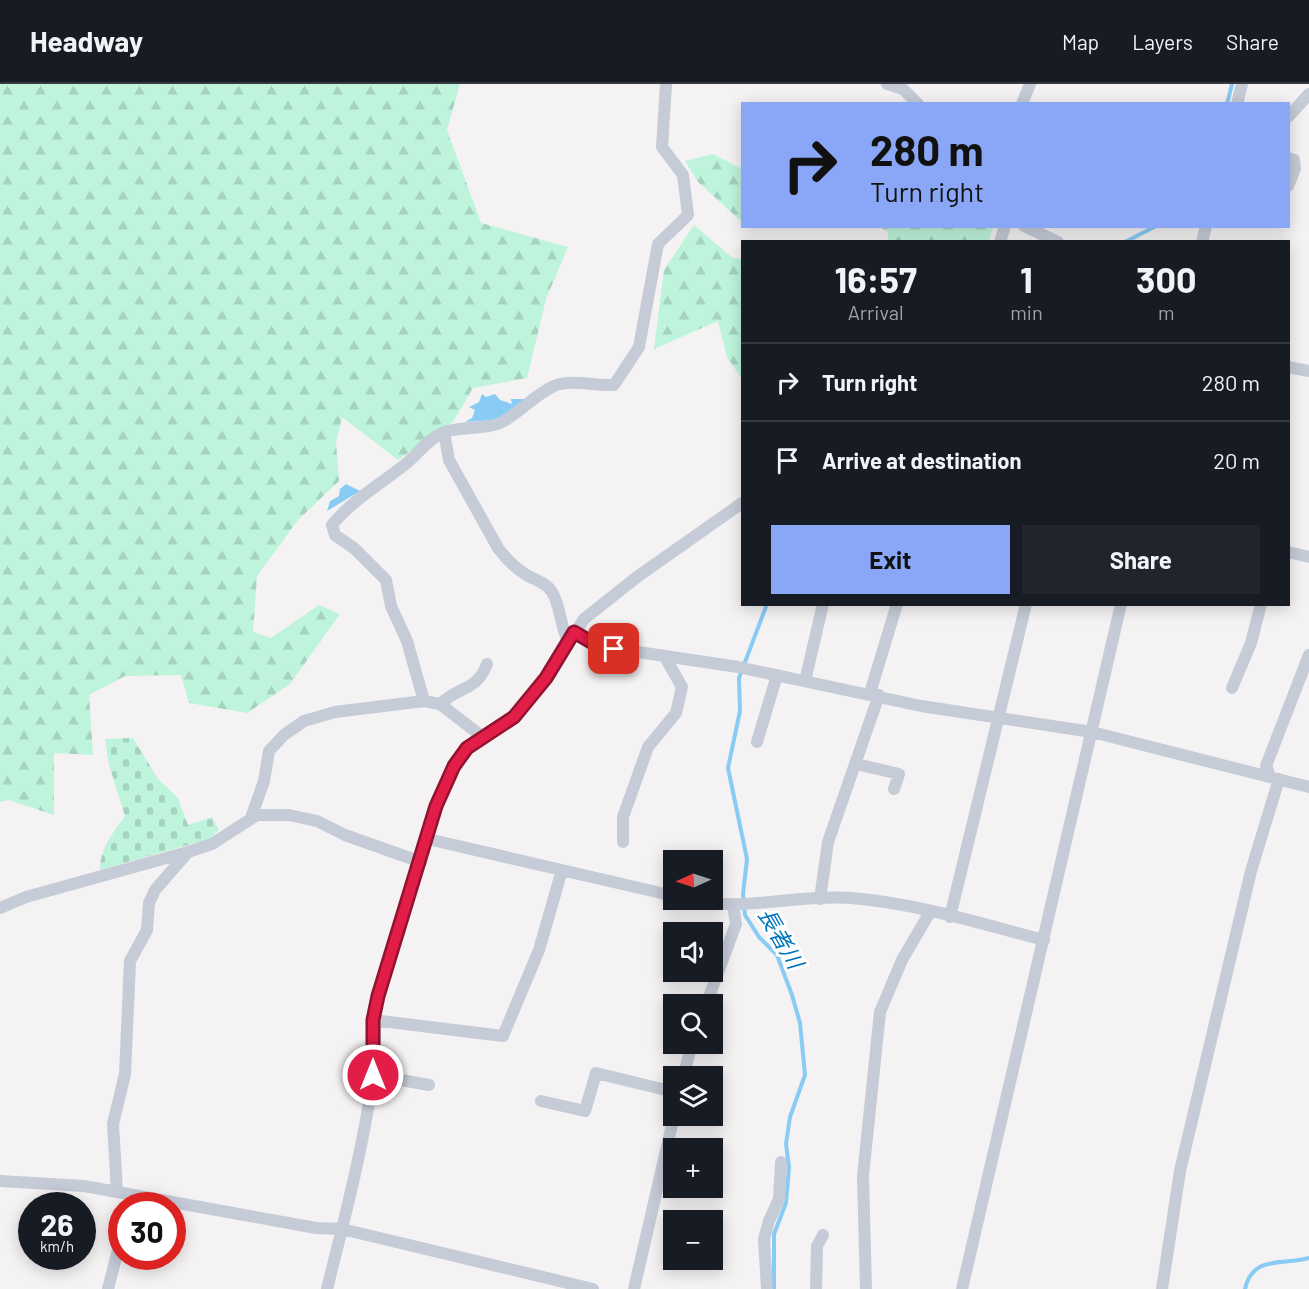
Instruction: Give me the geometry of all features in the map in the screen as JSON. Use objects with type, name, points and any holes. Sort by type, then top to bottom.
[{"type":"street","points":[[424,701],[407,641],[391,606],[386,580],[355,549],[335,535],[332,525],[343,511],[409,461],[436,435],[457,427],[499,423],[554,386],[575,382],[592,386],[614,385],[639,347],[658,244],[688,215],[683,175],[662,147],[666,84]]},
{"type":"street","points":[[888,84],[903,89],[916,102]]},
{"type":"street","points":[[1023,102],[1030,84]]},
{"type":"street","points":[[1238,102],[1242,84]]},
{"type":"street","points":[[1290,115],[1309,94]]},
{"type":"street","points":[[1290,159],[1294,160],[1295,169],[1290,181]]},
{"type":"street","points":[[1028,228],[1054,240]]},
{"type":"street","points":[[1290,367],[1309,371]]},
{"type":"street","points":[[444,432],[449,460],[498,548],[507,561],[545,584],[553,592],[561,627],[571,636],[598,646],[743,668],[875,694],[921,706],[1092,732],[1309,787]]},
{"type":"street","points":[[327,1289],[364,1137],[373,1075],[373,1020],[378,996],[421,862],[436,806],[454,766],[467,748],[514,717],[555,664],[584,619],[637,577],[741,504]]},
{"type":"street","points":[[1290,552],[1309,557]]},
{"type":"street","points":[[805,681],[823,606]]},
{"type":"street","points":[[820,899],[828,842],[856,764],[897,606]]},
{"type":"street","points":[[950,917],[1025,606]]},
{"type":"street","points":[[962,1289],[1121,606]]},
{"type":"street","points":[[1232,688],[1251,643],[1260,606]]},
{"type":"street","points":[[1275,777],[1266,766],[1309,655]]},
{"type":"street","points":[[623,842],[623,817],[648,747],[676,713],[682,687],[665,657]]},
{"type":"street","points":[[440,704],[453,692],[473,686],[482,678],[487,664]]},
{"type":"street","points":[[757,742],[777,675]]},
{"type":"street","points":[[251,818],[264,781],[269,751],[284,735],[304,721],[335,712],[424,701],[440,704],[484,738]]},
{"type":"street","points":[[856,764],[899,774],[894,789]]},
{"type":"street","points":[[1162,1289],[1180,1171],[1275,777]]},
{"type":"street","points":[[0,908],[36,894],[212,844],[257,814],[290,815],[316,821],[345,836],[421,862]]},
{"type":"street","points":[[428,839],[663,893]]},
{"type":"street","points":[[0,1181],[51,1182],[117,1192],[113,1124],[125,1074],[130,961],[147,930],[149,903],[154,890],[188,852]]},
{"type":"street","points":[[373,1020],[503,1036],[539,950],[562,870]]},
{"type":"street","points":[[723,902],[858,899],[930,912],[1044,940]]},
{"type":"street","points":[[710,994],[736,924],[740,903]]},
{"type":"street","points":[[866,1289],[863,1176],[880,1012],[902,960],[930,912]]},
{"type":"street","points":[[541,1101],[585,1111],[596,1073],[663,1089]]},
{"type":"street","points":[[373,1075],[429,1085]]},
{"type":"street","points":[[634,1289],[672,1126]]},
{"type":"street","points":[[767,1289],[764,1239],[768,1221],[779,1199],[781,1162]]},
{"type":"street","points":[[186,1208],[316,1228],[342,1229],[546,1283],[593,1289]]},
{"type":"street","points":[[816,1289],[817,1246],[823,1235]]},
{"type":"street","points":[[108,1289],[113,1270]]},
{"type":"green space","points":[[0,84],[460,84],[447,130],[481,223],[568,247],[546,299],[527,378],[473,388],[453,422],[398,460],[342,417],[336,443],[339,481],[298,520],[257,576],[253,632],[271,638],[319,605],[340,614],[290,684],[247,713],[189,703],[181,675],[125,676],[89,695],[93,755],[54,753],[54,815],[9,800],[0,802]]},
{"type":"green space","points":[[713,154],[741,168],[741,221],[698,182],[685,161]]},
{"type":"green space","points":[[694,225],[733,258],[741,259],[741,378],[727,357],[718,321],[654,349],[664,270]]},
{"type":"green space","points":[[882,228],[993,228],[990,240],[889,240],[887,231]]},
{"type":"green space","points":[[133,738],[158,779],[178,798],[188,825],[212,817],[219,830],[209,839],[100,870],[105,848],[125,816],[109,765],[105,739]]},
{"type":"water","points":[[482,394],[486,397],[495,394],[500,400],[512,404],[511,399],[528,399],[496,420],[465,422],[472,418],[475,410],[469,407],[479,402]]},
{"type":"water","points":[[346,484],[360,491],[327,511],[330,501],[339,496],[340,489]]},
{"type":"waterway","name":"長者川","points":[[1228,102],[1232,84]]},
{"type":"waterway","name":"長者川","points":[[1129,240],[1152,228]]},
{"type":"waterway","name":"長者川","points":[[766,606],[739,678],[740,711],[728,768],[747,859],[743,894],[745,915],[759,937],[777,955],[800,1023],[805,1075],[790,1117],[786,1144],[789,1167],[786,1203],[774,1234],[774,1289]]},
{"type":"waterway","points":[[1245,1289],[1249,1278],[1262,1266],[1309,1258]]},
{"type":"route","points":[[373,1075],[373,1020],[378,996],[436,806],[454,766],[467,748],[514,717],[546,678],[574,632],[598,646],[614,649]]}]
